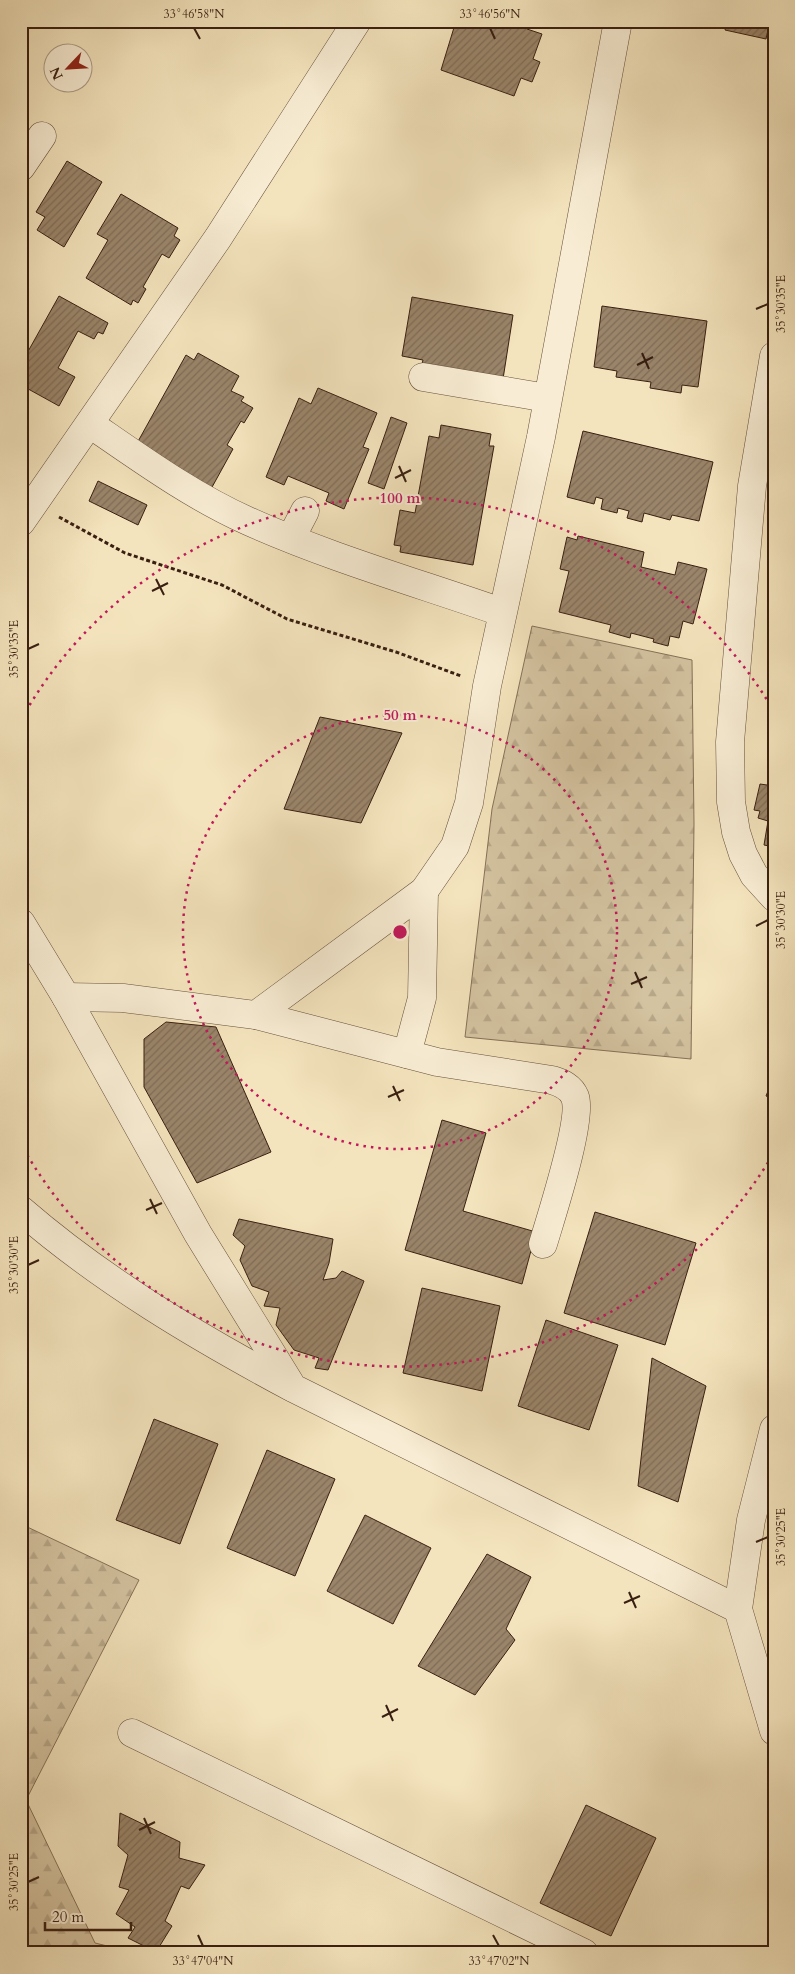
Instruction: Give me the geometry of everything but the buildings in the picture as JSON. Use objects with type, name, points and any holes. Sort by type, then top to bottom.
[{"type":"street","points":[[28,512],[218,238],[358,21]]},
{"type":"street","points":[[256,1015],[424,891],[455,846],[465,818],[501,612],[541,437],[618,21]]},
{"type":"street","points":[[21,167],[42,136]]},
{"type":"street","points":[[774,356],[752,486],[730,742],[731,802],[736,832],[743,854],[754,875],[774,897]]},
{"type":"street","points":[[423,377],[547,398]]},
{"type":"street","points":[[90,424],[182,486],[247,520],[291,538],[501,612]]},
{"type":"street","points":[[291,538],[305,511]]},
{"type":"street","points":[[406,1054],[422,998],[424,891]]},
{"type":"street","points":[[21,922],[66,997],[160,1170],[293,1388]]},
{"type":"street","points":[[66,997],[123,998],[256,1015],[437,1062],[552,1080],[564,1084],[572,1091],[577,1109],[576,1120],[543,1244]]},
{"type":"street","points":[[21,1210],[56,1240],[126,1290],[211,1344],[293,1388],[738,1609]]},
{"type":"street","points":[[774,1428],[751,1520],[738,1609],[774,1730]]},
{"type":"street","points":[[132,1732],[584,1953]]},
{"type":"path","points":[[28,512],[74,527],[125,553],[222,585],[287,618],[396,652],[487,686]]},
{"type":"green space","points":[[532,626],[692,660],[694,824],[691,1059],[465,1037],[492,809]]},
{"type":"green space","points":[[21,1524],[139,1580],[26,1800],[95,1943],[136,1953],[21,1953]]}]
